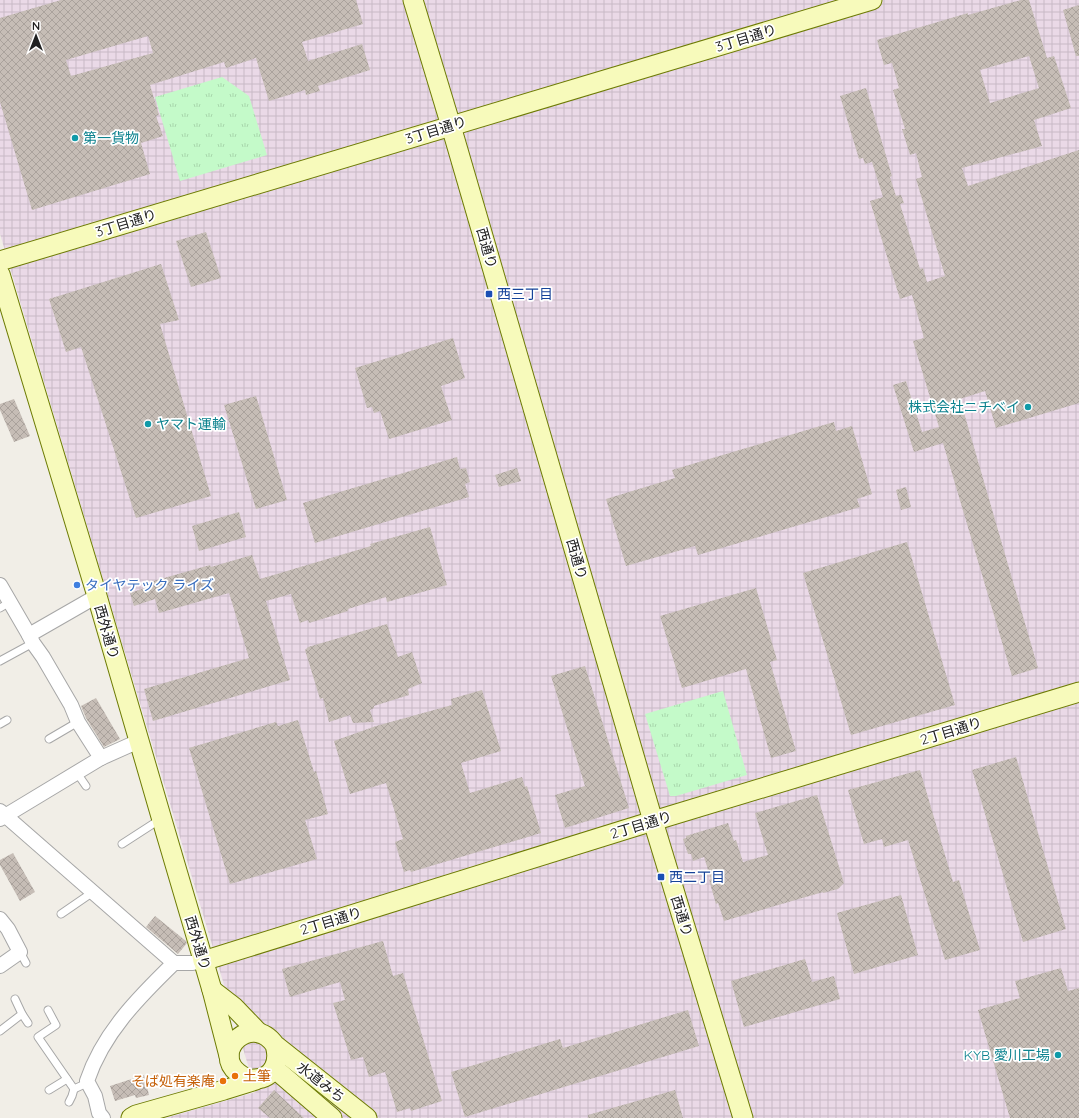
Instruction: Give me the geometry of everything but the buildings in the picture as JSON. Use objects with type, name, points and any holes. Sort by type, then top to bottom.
[{"type":"street","name":"西通り","points":[[413,0],[653,821],[743,1118]]},
{"type":"street","name":"3丁目通り","points":[[0,261],[872,0]]},
{"type":"street","name":"西外通り","points":[[0,274],[97,596],[212,990],[232,1064]]},
{"type":"street","points":[[0,585],[5,605],[43,657],[71,705],[78,722],[101,758]]},
{"type":"street","points":[[31,639],[97,596]]},
{"type":"street","name":"2丁目通り","points":[[203,961],[653,821],[1079,692]]},
{"type":"street","points":[[139,741],[101,758],[2,815],[174,963],[193,963],[203,961]]},
{"type":"street","points":[[0,919],[8,929],[23,958],[0,966]]},
{"type":"street","points":[[103,1118],[99,1113],[95,1096],[86,1080],[106,1041],[119,1022],[148,988],[174,963]]},
{"type":"street","points":[[212,990],[234,1007],[259,1033]]},
{"type":"street","points":[[131,1118],[136,1115],[224,1090],[266,1076],[274,1068],[277,1061],[275,1045],[271,1039],[266,1035],[252,1032],[238,1037],[230,1049],[232,1064],[224,1090]]},
{"type":"street","name":"水道みち","points":[[275,1045],[367,1118]]},
{"type":"street","points":[[232,1064],[241,1076],[256,1080]]},
{"type":"street","name":"水道みち","points":[[274,1068],[332,1118]]},
{"type":"lane","points":[[0,660],[31,639]]},
{"type":"lane","points":[[49,739],[78,722]]},
{"type":"lane","points":[[77,773],[86,786]]},
{"type":"lane","points":[[122,844],[156,822],[162,820]]},
{"type":"lane","points":[[61,914],[93,892]]},
{"type":"lane","points":[[15,999],[28,1023]]},
{"type":"lane","points":[[48,1010],[56,1025],[38,1037],[42,1051],[74,1089]]},
{"type":"lane","points":[[0,1030],[22,1014]]},
{"type":"lane","points":[[52,1018],[59,1014]]},
{"type":"lane","points":[[49,1090],[67,1079]]},
{"type":"lane","points":[[74,1089],[88,1083]]},
{"type":"lane","points":[[69,1102],[74,1089]]},
{"type":"shaded area","points":[[0,0],[1079,0],[1079,1118],[166,1118],[256,1092],[0,234]]},
{"type":"green space","points":[[222,77],[249,96],[267,155],[180,181],[155,97]]},
{"type":"green space","points":[[723,691],[747,775],[676,796],[670,796],[645,714]]},
{"type":"place","name":"第一貨物","points":[[75,138]]},
{"type":"place","name":"西三丁目","points":[[489,294]]},
{"type":"place","name":"株式会社ニチベイ","points":[[1028,407]]},
{"type":"place","name":"ヤマト運輸","points":[[148,424]]},
{"type":"place","name":"タイヤテック ライズ","points":[[77,585]]},
{"type":"place","name":"西二丁目","points":[[661,877]]},
{"type":"place","name":"KYB 愛川工場","points":[[1058,1055]]},
{"type":"place","name":"土筆","points":[[235,1076]]},
{"type":"place","name":"そば処有楽庵","points":[[223,1081]]}]
